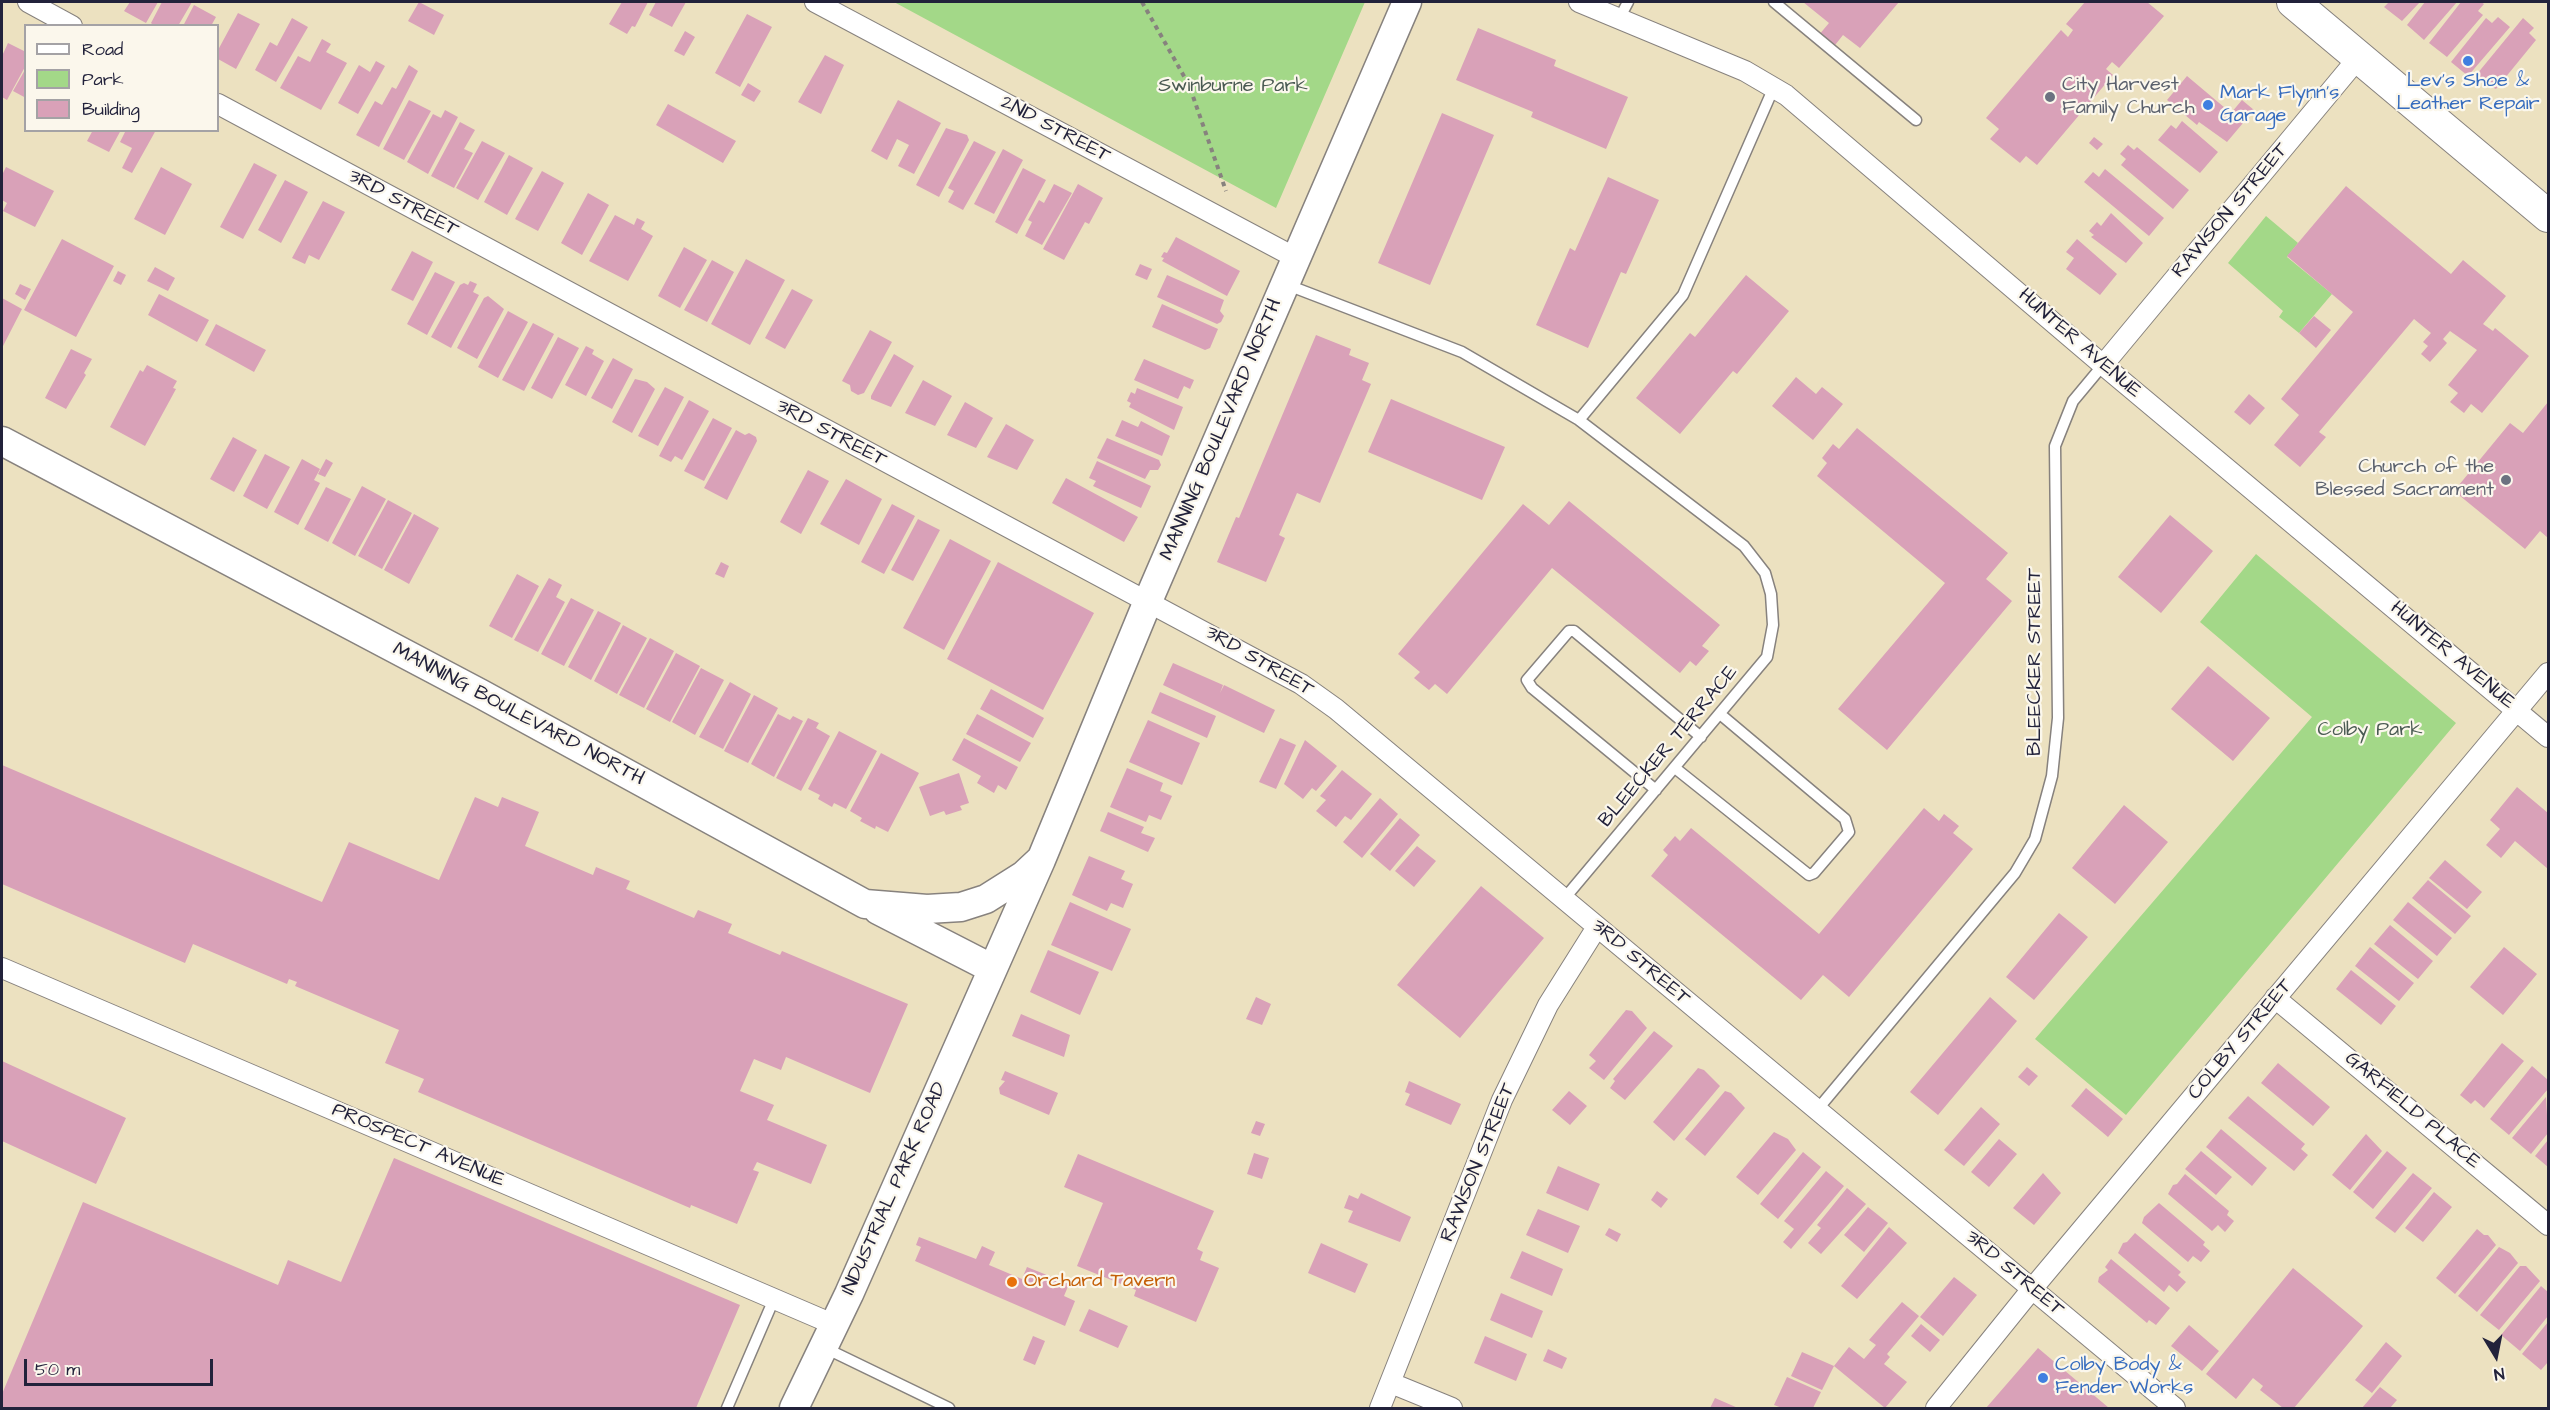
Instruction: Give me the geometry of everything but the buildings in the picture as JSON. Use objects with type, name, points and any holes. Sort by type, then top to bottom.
[{"type":"main road","points":[[2293,2],[2548,216]]},
{"type":"street","points":[[28,2],[68,24]]},
{"type":"street","name":"2ND STREET","points":[[815,2],[1296,258]]},
{"type":"street","name":"MANNING BOULEVARD NORTH","points":[[991,968],[1041,860],[1148,601],[1407,2]]},
{"type":"street","name":"HUNTER AVENUE","points":[[1579,2],[1624,10],[1774,87],[1876,169],[2103,365],[2548,737]]},
{"type":"street","name":"RAWSON STREET","points":[[2103,365],[2359,57]]},
{"type":"street","name":"3RD STREET","points":[[219,105],[770,402],[1289,676],[1318,696],[1564,899],[2175,1408]]},
{"type":"street","name":"MANNING BOULEVARD NORTH","points":[[2,441],[481,694],[865,904],[927,909],[962,907],[986,899],[1024,875],[1041,860]]},
{"type":"street","name":"COLBY STREET","points":[[1936,1408],[2032,1289],[2548,673]]},
{"type":"street","points":[[865,904],[991,968]]},
{"type":"street","name":"RAWSON STREET","points":[[1380,1408],[1502,1100],[1548,1005],[1597,927]]},
{"type":"street","name":"PROSPECT AVENUE","points":[[2,968],[774,1299],[830,1336]]},
{"type":"street","name":"INDUSTRIAL PARK ROAD","points":[[794,1408],[830,1336],[991,968]]},
{"type":"street","name":"GARFIELD PLACE","points":[[2276,998],[2548,1225]]},
{"type":"street","points":[[1391,1383],[1452,1408]]},
{"type":"lane","points":[[1774,2],[1916,120]]},
{"type":"lane","points":[[1579,420],[1683,295],[1774,87]]},
{"type":"lane","name":"BLEECKER TERRACE","points":[[1285,284],[1447,345],[1579,420],[1744,546],[1765,573],[1772,606],[1773,636],[1767,657],[1564,899]]},
{"type":"lane","name":"BLEECKER STREET","points":[[1817,1110],[2015,873],[2035,839],[2052,776],[2058,718],[2055,446],[2073,401],[2103,365]]},
{"type":"lane","points":[[1656,790],[1532,688],[1527,680],[1569,631],[1574,631],[1701,737]]},
{"type":"lane","points":[[1675,768],[1809,875],[1814,873],[1850,832],[1845,819],[1720,714]]},
{"type":"lane","points":[[727,1408],[774,1299]]},
{"type":"lane","points":[[830,1336],[949,1408]]},
{"type":"path","points":[[1142,2],[1189,85],[1226,191]]},
{"type":"green space","name":"Swinburne Park","points":[[894,2],[1365,2],[1276,208]]},
{"type":"green space","points":[[2266,216],[2298,243],[2287,257],[2332,294],[2299,333],[2279,317],[2283,311],[2228,263]]},
{"type":"green space","name":"Colby Park","points":[[2256,554],[2456,723],[2126,1115],[2035,1039],[2312,717],[2200,622]]},
{"type":"place","name":"Lev's Shoe & Leather Repair","points":[[2468,61]]},
{"type":"place","name":"City Harvest Family Church","points":[[2050,97]]},
{"type":"place","name":"Mark Flynn's Garage","points":[[2208,105]]},
{"type":"place","name":"Church of the Blessed Sacrament","points":[[2506,480]]},
{"type":"place","name":"Orchard Tavern","points":[[1012,1282]]},
{"type":"place","name":"Colby Body & Fender Works","points":[[2043,1378]]}]
